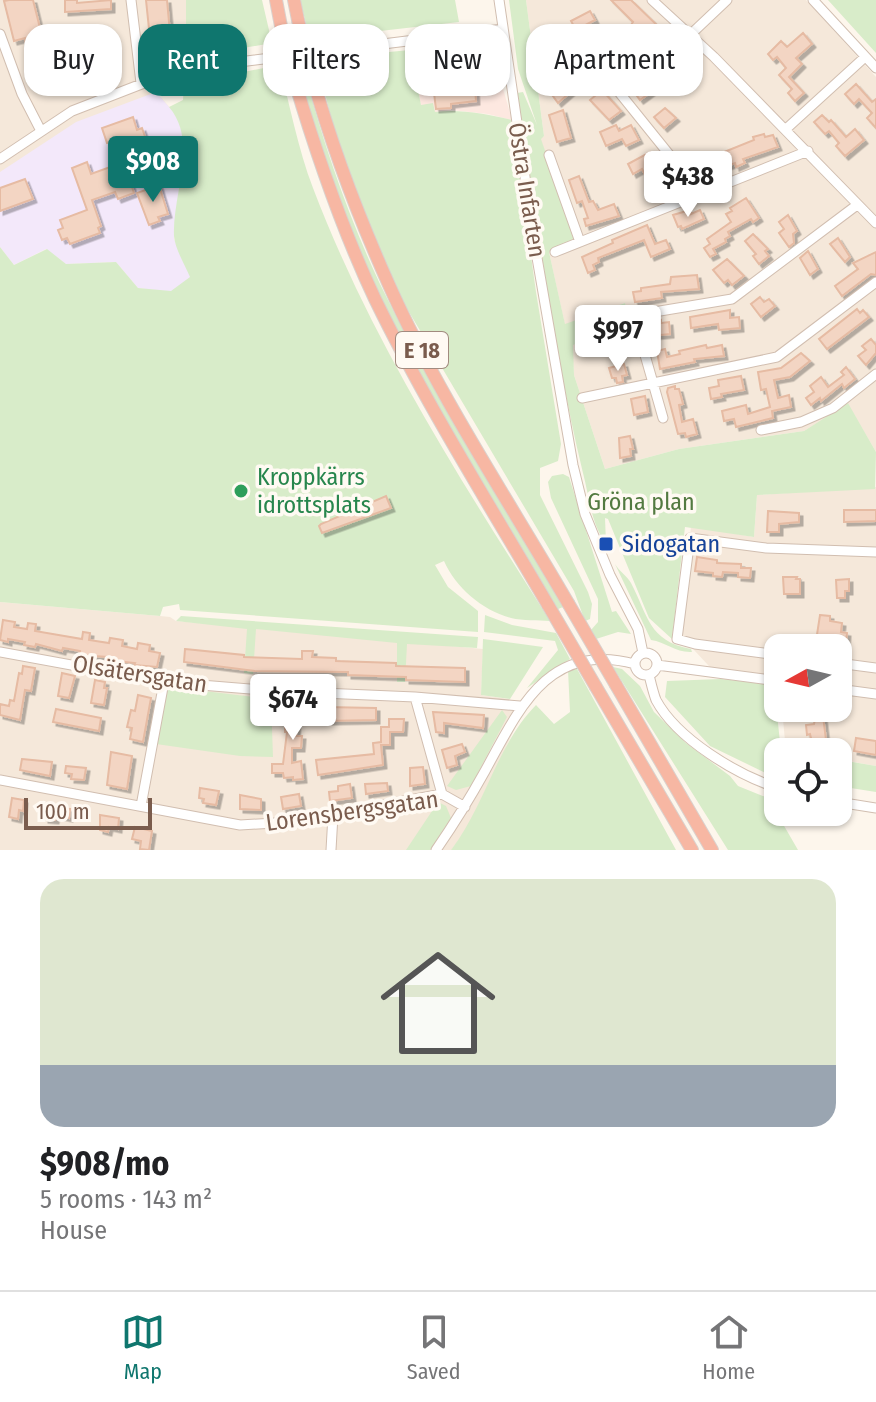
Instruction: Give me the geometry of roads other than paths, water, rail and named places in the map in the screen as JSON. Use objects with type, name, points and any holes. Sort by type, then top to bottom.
[{"type":"highway","name":"E 18","points":[[276,0],[295,82],[320,164],[375,298],[406,360],[692,850]]},
{"type":"highway","name":"E 18","points":[[294,0],[313,79],[338,159],[390,287],[453,405],[712,850]]},
{"type":"street","points":[[131,0],[138,58]]},
{"type":"street","name":"Östra Infarten","points":[[499,0],[502,24]]},
{"type":"street","points":[[652,0],[678,24]]},
{"type":"street","points":[[702,24],[727,0]]},
{"type":"street","points":[[813,0],[876,68]]},
{"type":"street","points":[[0,34],[22,94],[41,131]]},
{"type":"street","points":[[247,61],[405,41]]},
{"type":"street","points":[[703,48],[876,223]]},
{"type":"street","points":[[786,129],[865,57]]},
{"type":"street","name":"Östra Infarten","points":[[510,76],[536,252],[573,465],[585,514],[610,575],[638,629],[643,653]]},
{"type":"street","points":[[0,159],[82,106],[138,84]]},
{"type":"street","points":[[622,96],[701,194]]},
{"type":"street","points":[[555,252],[808,151]]},
{"type":"street","points":[[549,155],[580,242]]},
{"type":"street","points":[[663,418],[636,315],[732,299],[857,205]]},
{"type":"street","points":[[582,398],[777,357],[876,282]]},
{"type":"street","points":[[761,430],[801,422],[833,408],[876,374]]},
{"type":"street","points":[[764,653],[678,641],[690,538],[766,548],[876,552]]},
{"type":"street","name":"Olsätersgatan","points":[[0,652],[164,682],[520,706]]},
{"type":"street","points":[[643,653],[655,657],[657,665],[654,673],[639,673],[635,664],[643,653]]},
{"type":"street","points":[[436,850],[465,807],[520,706],[536,687],[566,665],[591,659],[635,664]]},
{"type":"street","points":[[657,665],[764,679]]},
{"type":"street","points":[[852,665],[876,668]]},
{"type":"street","points":[[649,675],[656,699],[684,732],[715,757],[764,782]]},
{"type":"street","points":[[141,806],[164,682]]},
{"type":"street","points":[[852,691],[876,694]]},
{"type":"street","points":[[415,697],[442,794]]},
{"type":"street","name":"Lorensbergsgatan","points":[[0,780],[240,825],[291,822],[442,794],[465,807]]},
{"type":"street","points":[[852,804],[876,808]]},
{"type":"street","points":[[331,850],[333,815]]},
{"type":"place","name":"Kroppkärrs idrottsplats","points":[[241,491]]},
{"type":"place","name":"Sidogatan","points":[[606,544]]},
{"type":"park label","name":"Gröna plan","points":[[641,502]]}]
